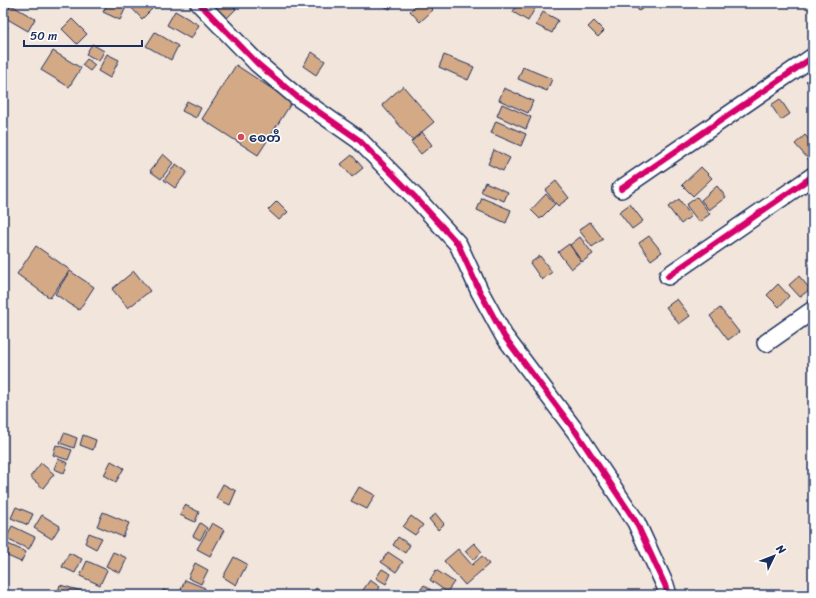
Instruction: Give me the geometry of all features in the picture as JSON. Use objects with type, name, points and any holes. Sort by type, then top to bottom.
[{"type":"street","points":[[199,3],[258,64],[296,96],[359,140],[417,199],[458,244],[480,292],[504,336],[576,432],[636,522],[665,585],[668,595]]},
{"type":"street","points":[[621,189],[813,57]]},
{"type":"street","points":[[668,276],[813,176]]},
{"type":"street","points":[[766,343],[813,310]]},
{"type":"building","points":[[108,3],[119,3],[126,7],[120,20],[103,12]]},
{"type":"building","points":[[127,3],[147,3],[152,9],[142,19]]},
{"type":"building","points":[[217,3],[230,3],[236,9],[225,20],[212,8]]},
{"type":"building","points":[[393,3],[390,9],[380,4]]},
{"type":"building","points":[[418,3],[426,3],[433,10],[420,22],[410,11]]},
{"type":"building","points":[[518,3],[526,3],[535,8],[528,21],[513,12]]},
{"type":"building","points":[[633,3],[650,3],[639,11]]},
{"type":"building","points":[[11,5],[35,19],[28,31],[4,17]]},
{"type":"building","points":[[175,11],[199,25],[191,39],[167,25]]},
{"type":"building","points":[[543,12],[558,20],[552,33],[536,25]]},
{"type":"building","points":[[72,19],[87,34],[77,44],[62,29]]},
{"type":"building","points":[[594,21],[604,31],[598,37],[588,27]]},
{"type":"building","points":[[3,24],[8,27],[3,33]]},
{"type":"building","points":[[155,32],[178,46],[171,60],[146,46]]},
{"type":"building","points":[[92,44],[104,51],[99,61],[86,54]]},
{"type":"building","points":[[53,51],[81,68],[69,87],[41,70]]},
{"type":"building","points":[[312,52],[325,61],[316,75],[303,66]]},
{"type":"building","points":[[107,54],[119,60],[110,78],[98,71]]},
{"type":"building","points":[[444,55],[474,67],[468,80],[439,67]]},
{"type":"building","points":[[87,59],[95,65],[90,71],[82,65]]},
{"type":"building","points":[[236,65],[292,102],[258,155],[202,119]]},
{"type":"building","points":[[523,67],[552,79],[547,91],[518,79]]},
{"type":"building","points":[[813,76],[813,89],[806,81]]},
{"type":"building","points":[[403,86],[434,122],[412,140],[382,105]]},
{"type":"building","points":[[504,88],[533,101],[528,113],[499,100]]},
{"type":"building","points":[[780,99],[790,114],[781,120],[771,105]]},
{"type":"building","points":[[187,101],[201,108],[196,118],[182,111]]},
{"type":"building","points":[[502,104],[531,117],[526,129],[497,116]]},
{"type":"building","points":[[496,121],[526,134],[521,146],[491,133]]},
{"type":"building","points":[[422,132],[432,145],[421,154],[411,142]]},
{"type":"building","points":[[805,135],[813,144],[813,157],[809,160],[795,144]]},
{"type":"building","points":[[494,150],[510,158],[503,171],[488,164]]},
{"type":"building","points":[[163,154],[173,163],[161,179],[150,171]]},
{"type":"building","points":[[352,155],[363,168],[352,177],[341,164]]},
{"type":"building","points":[[176,164],[187,172],[175,188],[164,180]]},
{"type":"building","points":[[701,167],[712,178],[693,196],[682,185]]},
{"type":"building","points":[[556,181],[569,198],[558,206],[545,190]]},
{"type":"building","points":[[485,182],[508,192],[504,201],[481,192]]},
{"type":"building","points":[[717,186],[726,197],[709,210],[701,200]]},
{"type":"building","points":[[546,194],[555,204],[540,219],[531,210]]},
{"type":"building","points":[[697,197],[710,214],[699,222],[686,205]]},
{"type":"building","points":[[482,198],[511,210],[506,223],[477,210]]},
{"type":"building","points":[[679,199],[691,216],[681,224],[668,207]]},
{"type":"building","points":[[277,201],[288,212],[279,220],[268,210]]},
{"type":"building","points":[[630,204],[643,221],[632,229],[619,212]]},
{"type":"building","points":[[590,222],[603,239],[592,247],[579,230]]},
{"type":"building","points":[[649,236],[662,252],[651,260],[639,243]]},
{"type":"building","points":[[580,237],[593,254],[582,262],[570,245]]},
{"type":"building","points":[[569,244],[581,261],[571,269],[558,252]]},
{"type":"building","points":[[36,246],[70,270],[50,298],[17,274]]},
{"type":"building","points":[[540,256],[552,272],[542,280],[530,263]]},
{"type":"building","points":[[70,271],[94,287],[79,310],[55,294]]},
{"type":"building","points":[[134,271],[150,291],[128,308],[112,289]]},
{"type":"building","points":[[799,276],[810,289],[800,297],[789,285]]},
{"type":"building","points":[[778,284],[789,296],[779,307],[767,295]]},
{"type":"building","points":[[677,299],[690,316],[679,324],[666,307]]},
{"type":"building","points":[[720,308],[739,332],[728,340],[710,316]]},
{"type":"building","points":[[64,433],[77,438],[74,448],[60,443]]},
{"type":"building","points":[[83,435],[96,440],[93,450],[80,445]]},
{"type":"building","points":[[56,445],[72,450],[68,460],[53,455]]},
{"type":"building","points":[[58,459],[68,463],[64,473],[54,469]]},
{"type":"building","points":[[111,461],[124,468],[116,482],[104,475]]},
{"type":"building","points":[[41,463],[54,474],[43,488],[30,477]]},
{"type":"building","points":[[223,484],[236,491],[230,505],[216,498]]},
{"type":"building","points":[[359,487],[375,495],[367,509],[351,501]]},
{"type":"building","points":[[185,505],[199,512],[195,522],[180,515]]},
{"type":"building","points":[[16,507],[33,514],[28,525],[11,518]]},
{"type":"building","points":[[103,512],[129,523],[123,537],[97,526]]},
{"type":"building","points":[[436,514],[444,524],[438,530],[429,519]]},
{"type":"building","points":[[42,515],[60,526],[52,539],[34,528]]},
{"type":"building","points":[[411,516],[423,525],[415,535],[403,527]]},
{"type":"building","points":[[200,523],[207,528],[200,540],[193,536]]},
{"type":"building","points":[[212,523],[224,530],[210,556],[197,549]]},
{"type":"building","points":[[12,526],[35,537],[29,549],[6,539]]},
{"type":"building","points":[[89,533],[102,538],[96,549],[85,543]]},
{"type":"building","points":[[398,537],[410,545],[405,553],[393,545]]},
{"type":"building","points":[[474,543],[482,552],[473,560],[465,551]]},
{"type":"building","points":[[8,544],[26,552],[21,562],[3,554]]},
{"type":"building","points":[[458,549],[472,565],[482,556],[489,564],[465,585],[444,561]]},
{"type":"building","points":[[113,552],[127,558],[120,573],[106,566]]},
{"type":"building","points":[[388,552],[403,562],[396,572],[381,562]]},
{"type":"building","points":[[69,553],[82,559],[75,573],[62,567]]},
{"type":"building","points":[[234,557],[247,564],[236,585],[223,577]]},
{"type":"building","points":[[87,561],[107,570],[100,585],[80,576]]},
{"type":"building","points":[[195,563],[208,570],[201,584],[188,578]]},
{"type":"building","points":[[382,569],[391,574],[386,584],[376,578]]},
{"type":"building","points":[[436,570],[454,582],[447,592],[430,580]]},
{"type":"building","points":[[185,580],[205,588],[202,595],[179,595]]},
{"type":"building","points":[[370,580],[380,587],[375,595],[363,590]]},
{"type":"building","points":[[60,585],[93,594],[93,595],[57,595]]},
{"type":"building","points":[[424,585],[435,593],[433,595],[422,595],[419,592]]},
{"type":"building","points":[[316,588],[326,595],[314,595],[312,593]]},
{"type":"building","points":[[163,590],[175,593],[174,595],[162,595]]},
{"type":"building","points":[[220,591],[230,594],[219,595]]},
{"type":"cycle path","points":[[199,3],[258,64],[296,96],[359,140],[417,199],[458,244],[480,292],[504,336],[576,432],[636,522],[665,585],[668,595]]},
{"type":"cycle path","points":[[621,189],[813,57]]},
{"type":"cycle path","points":[[668,276],[813,176]]},
{"type":"place","name":"စေတီ","points":[[241,137]]}]
